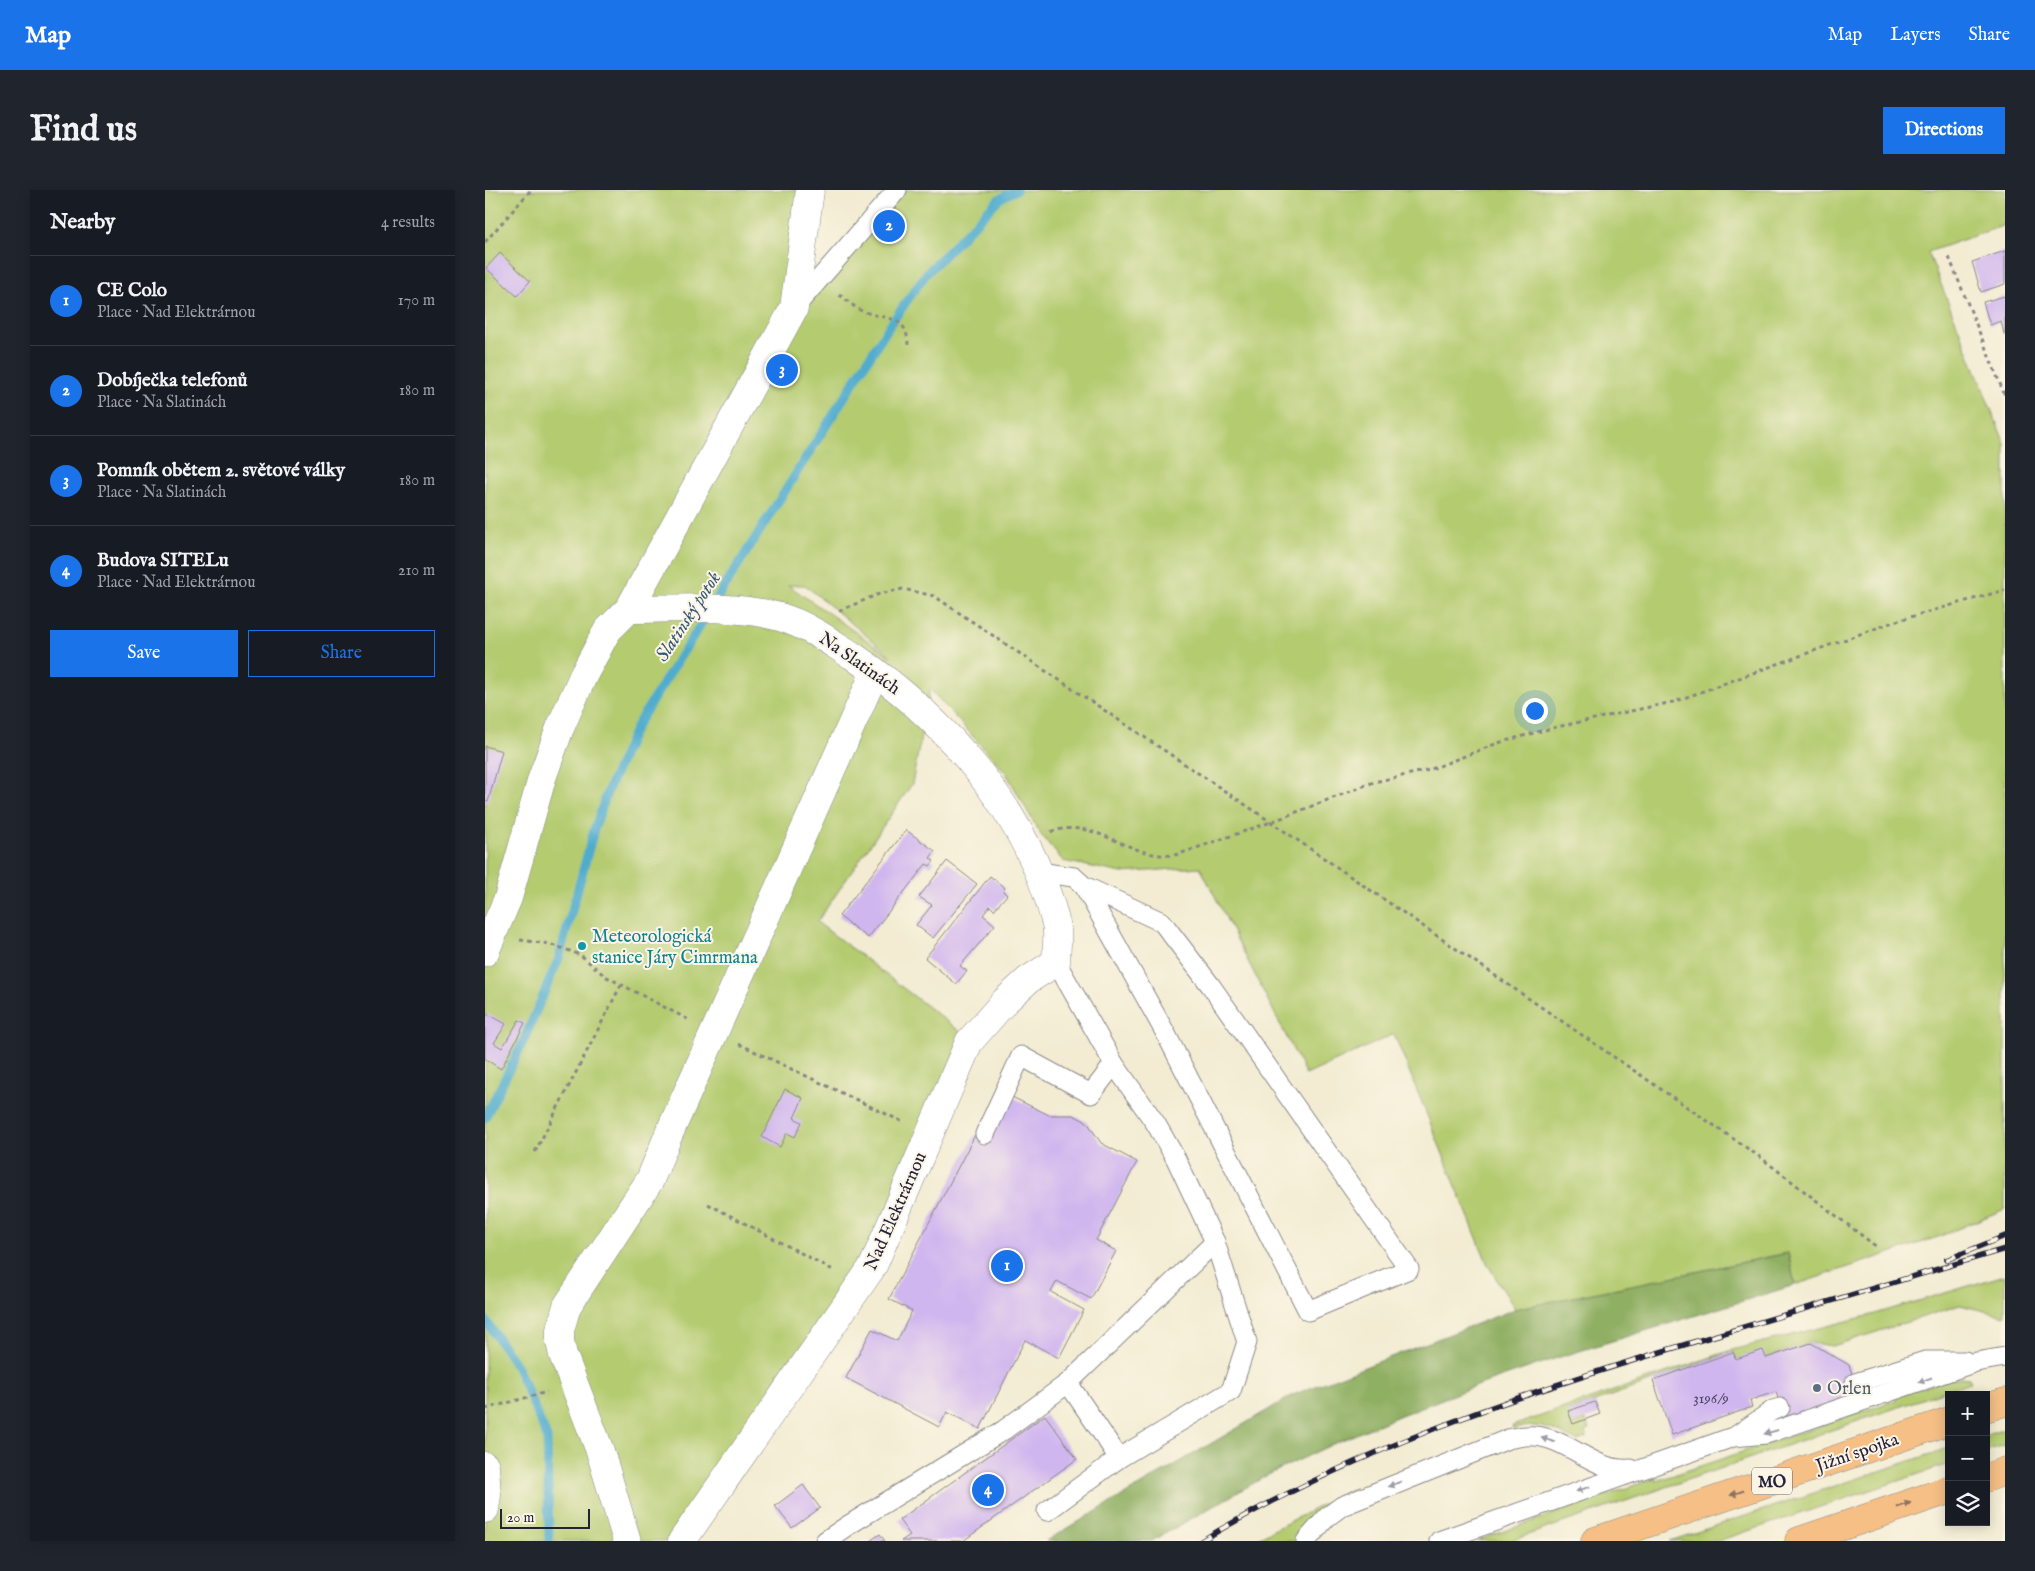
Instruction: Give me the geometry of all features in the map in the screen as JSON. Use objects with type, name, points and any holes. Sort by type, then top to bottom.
[{"type":"highway","points":[[1990,1407],[2005,1402]]},
{"type":"highway","name":"Jižní spojka","points":[[1595,1541],[1945,1422]]},
{"type":"highway","points":[[1990,1477],[2005,1471]]},
{"type":"highway","points":[[1799,1541],[1945,1491]]},
{"type":"street","points":[[485,952],[508,898],[542,778],[560,728],[583,676],[607,631],[629,609],[794,308],[811,190]]},
{"type":"street","name":"Na Slatinách","points":[[629,609],[727,610],[781,617],[815,631],[902,692],[935,723],[974,766],[991,788],[1024,842],[1038,872],[1057,926],[1056,962]]},
{"type":"street","points":[[627,1541],[600,1451],[563,1355],[560,1342],[562,1319],[575,1293],[650,1180],[875,672]]},
{"type":"street","name":"Nad Elektrárnou","points":[[682,1541],[873,1266],[969,1042],[1005,1001],[1028,980],[1056,962]]},
{"type":"street","points":[[485,1466],[487,1495],[485,1509]]},
{"type":"lane","points":[[794,308],[897,190]]},
{"type":"lane","points":[[1038,872],[1074,877],[1084,886],[1162,922],[1211,986],[1409,1269],[1308,1311],[1166,1034],[1084,886]]},
{"type":"lane","points":[[1047,1511],[1119,1458],[1231,1391],[1247,1342],[1215,1242],[1172,1152],[1156,1124],[1114,1064],[1056,962]]},
{"type":"lane","points":[[985,1134],[1021,1056],[1091,1094],[1114,1064]]},
{"type":"lane","points":[[825,1541],[1004,1430],[1068,1383],[1215,1242]]},
{"type":"lane","points":[[1439,1541],[1733,1437],[1766,1434],[1976,1362],[2005,1357]]},
{"type":"lane","points":[[1855,1383],[1925,1361],[1976,1362]]},
{"type":"lane","points":[[1068,1383],[1119,1458]]},
{"type":"lane","points":[[1733,1437],[1773,1410],[1780,1408]]},
{"type":"lane","points":[[1306,1541],[1327,1517],[1342,1506],[1508,1439],[1536,1436],[1551,1440],[1614,1469],[1642,1468]]},
{"type":"path","points":[[485,242],[531,190]]},
{"type":"path","points":[[1949,257],[2005,396]]},
{"type":"path","points":[[817,282],[842,296],[861,311],[888,316],[904,326],[908,338],[908,349]]},
{"type":"path","points":[[815,631],[839,611],[879,594],[903,589],[934,596],[1271,822],[1760,1157],[1878,1248]]},
{"type":"path","points":[[1024,842],[1058,829],[1083,829],[1153,854],[1168,856],[1271,822],[1374,782],[1429,770],[1498,743],[1552,728],[1673,702],[1896,621],[2005,590]]},
{"type":"path","points":[[549,944],[583,957],[605,976],[716,1033],[929,1135]]},
{"type":"path","points":[[535,1152],[621,985]]},
{"type":"path","points":[[708,1204],[860,1284]]},
{"type":"path","points":[[485,1409],[549,1391]]},
{"type":"green space","points":[[485,190],[797,190],[807,301],[906,190],[2005,190],[2005,225],[1928,252],[2005,444],[2005,1209],[1938,1237],[1795,1285],[1788,1253],[1515,1309],[1488,1265],[1394,1034],[1306,1075],[1200,867],[1122,873],[1063,861],[1041,835],[1006,773],[930,689],[912,784],[817,922],[979,1046],[880,1273],[694,1541],[485,1541]],"holes":[[[788,585],[805,585],[891,656]]]},
{"type":"green space","points":[[1788,1253],[1795,1285],[1560,1357],[1473,1387],[1401,1415],[1335,1443],[1268,1475],[1152,1541],[1046,1541],[1295,1394],[1515,1309]]},
{"type":"green space","points":[[2005,1275],[2005,1316],[1960,1305],[1833,1346],[1811,1343],[1766,1358],[1736,1359],[1733,1352],[1569,1411],[1573,1424],[1586,1420],[1589,1430],[1585,1431],[1586,1438],[1577,1441],[1546,1428],[1532,1426],[1513,1429],[1512,1426],[1732,1350],[1875,1314]]},
{"type":"green space","points":[[1961,1377],[1969,1378],[1971,1382],[1510,1541],[1476,1541],[1655,1478],[1656,1481],[1896,1400],[1896,1396]]},
{"type":"green space","points":[[2005,1429],[2005,1445],[1990,1450],[1990,1434]]},
{"type":"green space","points":[[1945,1449],[1945,1465],[1718,1541],[1670,1541]]},
{"type":"green space","points":[[1355,1488],[1328,1508],[1299,1541],[1252,1541]]},
{"type":"building","points":[[2005,251],[2005,284],[1981,292],[1972,262]]},
{"type":"building","points":[[500,253],[530,281],[517,296],[486,268]]},
{"type":"building","points":[[2005,296],[2004,334],[2001,321],[1990,325],[1983,302]]},
{"type":"building","points":[[485,746],[502,751],[488,802],[485,801]]},
{"type":"building","points":[[906,830],[935,851],[930,858],[934,861],[930,866],[926,864],[868,938],[839,916]]},
{"type":"building","points":[[947,861],[977,884],[933,938],[916,925],[932,905],[919,897]]},
{"type":"building","points":[[990,876],[1005,888],[1003,891],[1007,895],[994,910],[990,906],[983,915],[995,925],[960,966],[967,971],[956,984],[925,958]]},
{"type":"building","points":[[488,1014],[506,1024],[494,1043],[502,1048],[519,1020],[525,1023],[501,1069],[485,1059],[485,1018]]},
{"type":"building","points":[[785,1089],[803,1098],[794,1118],[802,1122],[795,1137],[787,1133],[780,1147],[762,1137]]},
{"type":"building","points":[[1012,1097],[1049,1115],[1073,1115],[1087,1122],[1101,1143],[1137,1162],[1096,1240],[1116,1251],[1091,1299],[1057,1281],[1051,1292],[1084,1310],[1059,1358],[1025,1340],[980,1429],[947,1412],[939,1427],[846,1378],[872,1329],[897,1341],[912,1311],[889,1299],[975,1135],[989,1142]]},
{"type":"building","points":[[1811,1343],[1849,1365],[1859,1395],[1785,1420],[1776,1392],[1750,1400],[1752,1407],[1672,1435],[1653,1380],[1733,1352],[1736,1359],[1763,1350],[1766,1358]]},
{"type":"building","points":[[1595,1402],[1600,1414],[1573,1424],[1568,1411]]},
{"type":"building","points":[[1045,1415],[1077,1459],[963,1541],[901,1541],[910,1535],[899,1520]]},
{"type":"building","points":[[803,1485],[820,1508],[792,1528],[775,1506]]},
{"type":"building","points":[[880,1534],[885,1541],[870,1541]]},
{"type":"waterway","name":"Slatinský potok","points":[[485,1118],[524,1040],[559,958],[594,830],[608,790],[637,725],[890,325],[926,274],[999,199],[1016,190]]},
{"type":"waterway","name":"Slatinský potok","points":[[485,1319],[517,1367],[547,1437],[549,1541]]},
{"type":"railway","points":[[1946,1260],[2005,1236]]},
{"type":"railway","points":[[1201,1541],[1263,1506],[1326,1475],[1456,1420],[1656,1353],[2005,1249]]},
{"type":"place","name":"Dobíječka telefonů","points":[[889,226]]},
{"type":"place","name":"Pomník obětem 2. světové války","points":[[782,370]]},
{"type":"place","name":"Meteorologická stanice Járy Cimrmana","points":[[582,946]]},
{"type":"place","name":"CE Colo","points":[[1007,1266]]},
{"type":"place","name":"Orlen","points":[[1817,1388]]},
{"type":"place","name":"Budova SITELu","points":[[988,1490]]}]
